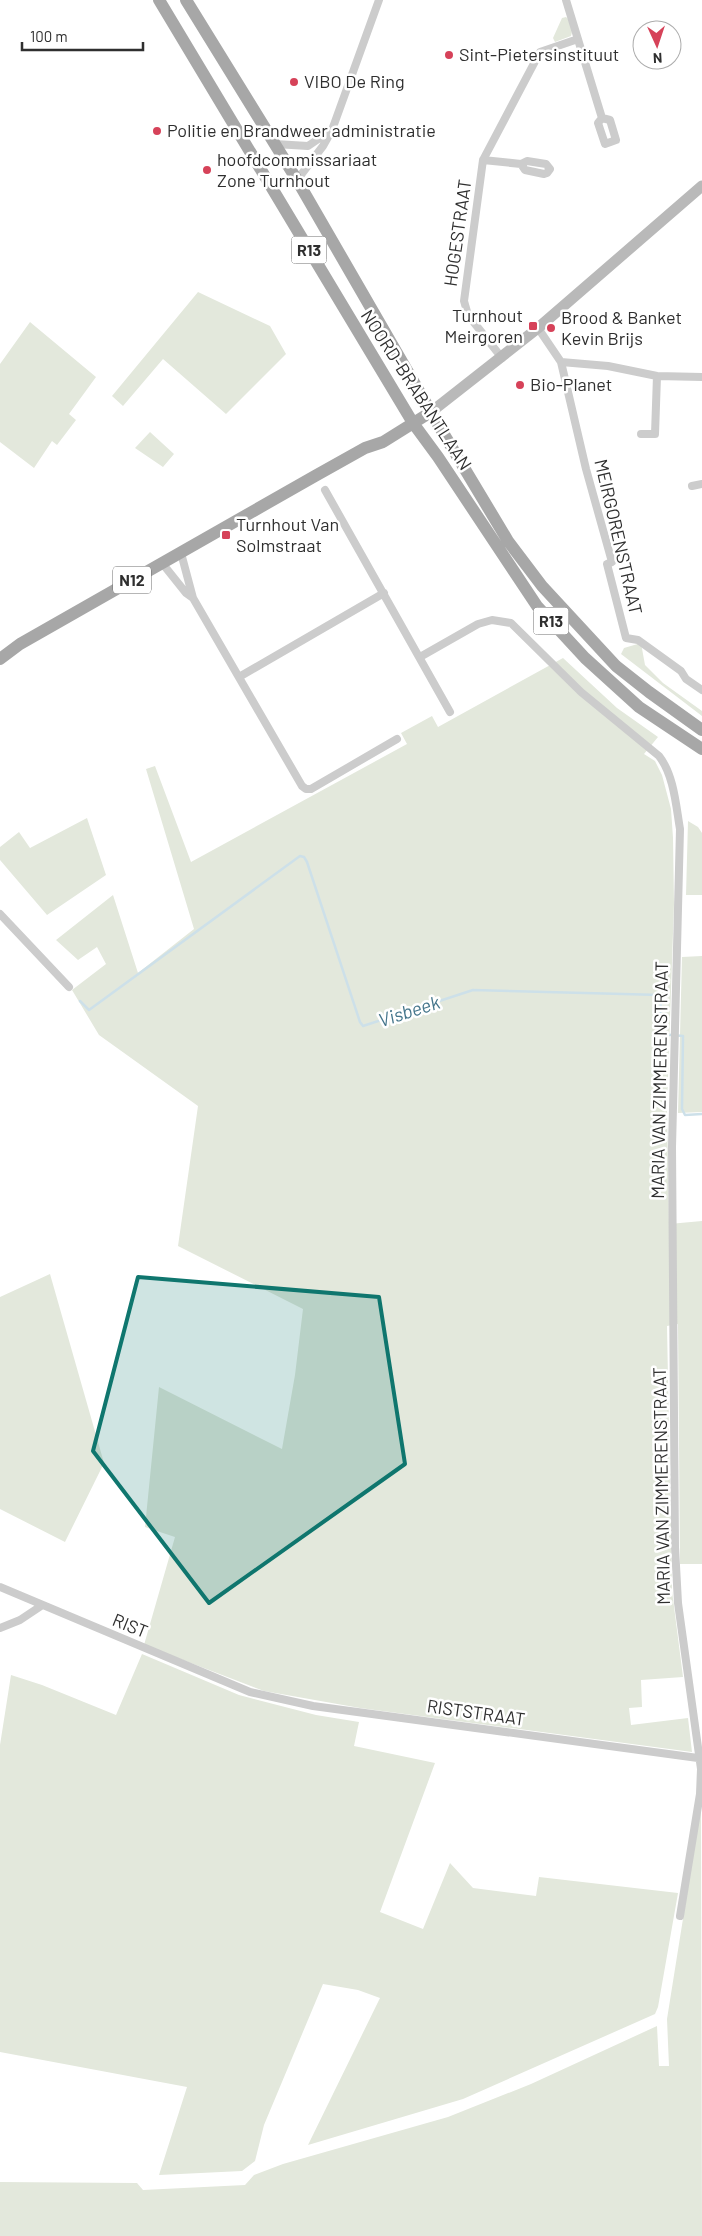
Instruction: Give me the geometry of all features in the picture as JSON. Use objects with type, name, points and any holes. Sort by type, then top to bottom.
[{"type":"main road","name":"NOORD-BRABANTLAAN","points":[[159,0],[413,423],[438,456],[537,606],[585,658],[638,707],[702,749]]},
{"type":"main road","name":"NOORD-BRABANTLAAN","points":[[186,0],[297,180],[508,541],[542,586],[616,666],[702,730]]},
{"type":"main road","name":"N12","points":[[0,659],[20,644],[357,453],[383,442],[431,412]]},
{"type":"street","points":[[297,180],[324,146],[332,130],[379,0]]},
{"type":"street","points":[[566,0],[602,118]]},
{"type":"street","name":"HOGESTRAAT","points":[[502,358],[468,316],[464,301],[483,160],[540,52],[578,39]]},
{"type":"street","points":[[275,144],[308,146],[332,130]]},
{"type":"street","name":"HOGESTRAAT","points":[[483,160],[521,164]]},
{"type":"street","points":[[431,412],[538,328],[702,186]]},
{"type":"street","name":"MEIRGORENSTRAAT","points":[[538,328],[561,362],[586,469],[612,562],[607,564],[626,638],[638,640],[681,671],[686,678],[702,690]]},
{"type":"street","points":[[561,362],[608,366],[657,376],[702,377]]},
{"type":"street","points":[[641,434],[659,435],[657,376]]},
{"type":"street","points":[[692,486],[702,484]]},
{"type":"street","points":[[325,490],[450,712]]},
{"type":"street","points":[[180,553],[193,598],[302,786],[306,789],[311,789],[397,739]]},
{"type":"street","points":[[162,563],[186,594],[193,598]]},
{"type":"street","points":[[239,677],[384,593]]},
{"type":"street","name":"MARIA VAN ZIMMERENSTRAAT","points":[[420,657],[478,624],[492,620],[511,623],[581,692],[659,756],[666,764],[674,794],[680,830],[672,1148],[675,1547],[678,1603],[698,1758]]},
{"type":"street","points":[[0,914],[69,987]]},
{"type":"street","name":"RIST","points":[[0,1588],[250,1692]]},
{"type":"street","points":[[0,1628],[20,1620],[41,1606]]},
{"type":"street","name":"RISTSTRAAT","points":[[250,1692],[313,1706],[698,1758]]},
{"type":"street","points":[[680,1916],[700,1794],[701,1769],[698,1758]]},
{"type":"highlighted area","points":[[138,1277],[379,1297],[405,1464],[209,1603],[93,1451]]},
{"type":"shaded area","points":[[566,17],[572,26],[571,36],[555,42],[553,38],[562,18]]},
{"type":"shaded area","points":[[198,292],[270,326],[286,354],[226,414],[163,359],[123,406],[112,396]]},
{"type":"shaded area","points":[[30,322],[96,377],[69,414],[76,420],[57,445],[52,441],[34,468],[0,442],[0,364]]},
{"type":"shaded area","points":[[150,432],[174,454],[163,467],[135,448]]},
{"type":"shaded area","points":[[641,643],[645,665],[663,683],[702,711],[702,716],[621,654],[624,648]]},
{"type":"shaded area","points":[[563,658],[617,708],[658,737],[644,754],[655,761],[662,775],[671,809],[674,904],[667,1107],[669,1224],[702,1221],[702,1564],[680,1564],[678,1324],[667,1326],[672,1591],[683,1677],[641,1680],[642,1707],[629,1708],[631,1725],[688,1718],[692,1752],[360,1708],[264,1691],[144,1645],[175,1537],[145,1527],[159,1387],[282,1449],[295,1375],[303,1309],[178,1246],[198,1106],[99,1035],[72,990],[106,964],[97,947],[78,960],[56,940],[113,895],[138,973],[194,929],[146,769],[155,766],[191,862],[407,744],[401,733],[432,716],[438,727]]},
{"type":"shaded area","points":[[87,818],[106,875],[47,915],[0,860],[0,847],[19,832],[30,848]]},
{"type":"shaded area","points":[[688,821],[698,827],[702,833],[702,895],[686,895]]},
{"type":"shaded area","points":[[702,956],[702,1112],[678,1113],[682,957]]},
{"type":"shaded area","points":[[50,1274],[104,1463],[65,1542],[0,1509],[0,1297]]},
{"type":"shaded area","points":[[142,1654],[239,1695],[316,1715],[359,1722],[354,1746],[435,1763],[380,1912],[423,1929],[450,1863],[473,1888],[536,1896],[539,1877],[678,1893],[658,2007],[655,2014],[463,2099],[308,2145],[380,1998],[358,1990],[323,1984],[264,2125],[255,2161],[242,2171],[159,2175],[187,2087],[0,2052],[0,1745],[11,1675],[42,1685],[116,1715]]},
{"type":"shaded area","points":[[701,1806],[702,2236],[0,2236],[0,2182],[137,2183],[143,2190],[245,2185],[254,2175],[283,2164],[448,2117],[531,2084],[657,2026],[659,2066],[669,2066],[667,2019]]},
{"type":"waterway","name":"Visbeek","points":[[80,1001],[89,1010],[300,856],[304,857],[307,862],[360,1022],[363,1026],[473,990],[661,995],[660,1034],[683,1036],[682,1109],[685,1115],[702,1114]]},
{"type":"place","name":"Sint-Pietersinstituut","points":[[449,55]]},
{"type":"place","name":"VIBO De Ring","points":[[294,82]]},
{"type":"place","name":"Politie en Brandweer administratie","points":[[157,131]]},
{"type":"place","name":"hoofdcommissariaat Zone Turnhout","points":[[207,170]]},
{"type":"place","name":"Turnhout Meirgoren","points":[[533,326]]},
{"type":"place","name":"Brood & Banket Kevin Brijs","points":[[551,328]]},
{"type":"place","name":"Bio-Planet","points":[[520,385]]},
{"type":"place","name":"Turnhout Van Solmstraat","points":[[226,535]]}]
